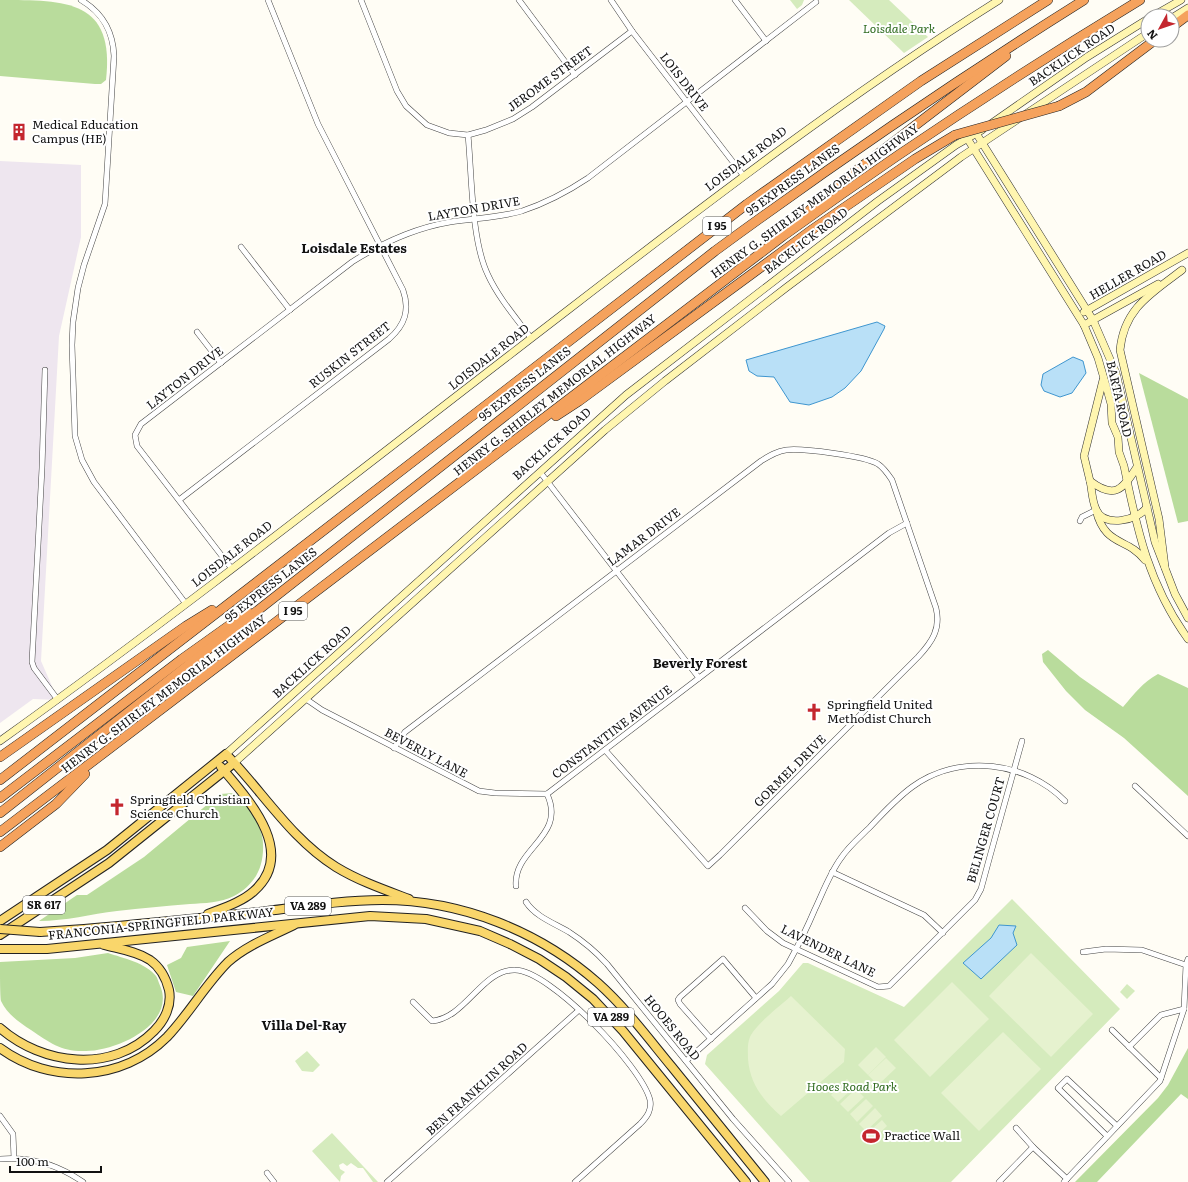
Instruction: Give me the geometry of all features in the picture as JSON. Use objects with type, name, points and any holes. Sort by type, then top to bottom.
[{"type":"highway","name":"I 95","points":[[0,780],[747,204],[921,82],[1048,0]]},
{"type":"highway","points":[[783,236],[831,190],[968,83],[1084,0]]},
{"type":"highway","name":"95 EXPRESS LANES","points":[[0,813],[601,339],[740,232],[824,171],[942,90],[1084,0]]},
{"type":"highway","name":"HENRY G. SHIRLEY MEMORIAL HIGHWAY","points":[[0,832],[783,236],[855,184],[966,109],[1140,0]]},
{"type":"highway","points":[[514,442],[575,404],[813,229],[915,159],[955,135],[1059,106],[1086,92],[1144,48]]},
{"type":"highway","points":[[0,757],[186,626],[242,592]]},
{"type":"highway","points":[[0,798],[236,619],[279,593]]},
{"type":"highway","points":[[0,847],[56,804],[103,755]]},
{"type":"main road","name":"LOISDALE ROAD","points":[[0,741],[58,700],[186,604],[743,175],[855,95],[999,0]]},
{"type":"main road","points":[[1167,8],[1181,0]]},
{"type":"main road","name":"BACKLICK ROAD","points":[[0,921],[115,844],[217,762],[596,420],[656,371],[878,201],[967,138],[1043,90],[1087,57],[1140,24]]},
{"type":"main road","name":"BACKLICK ROAD","points":[[0,935],[122,854],[225,771],[605,430],[665,381],[875,220],[974,149],[1140,38]]},
{"type":"main road","name":"BARTA ROAD","points":[[976,133],[1093,320],[1111,362],[1123,402],[1126,422],[1155,542],[1166,574],[1188,618]]},
{"type":"main road","name":"BARTA ROAD","points":[[967,138],[1084,325],[1098,358],[1111,404],[1112,423],[1118,436],[1119,452],[1148,563],[1163,600],[1188,639]]},
{"type":"main road","name":"HELLER ROAD","points":[[1078,315],[1188,253]]},
{"type":"main road","points":[[1166,574],[1159,519],[1120,350],[1126,324],[1131,314],[1144,299],[1185,269]]},
{"type":"main road","name":"HELLER ROAD","points":[[1084,325],[1185,269]]},
{"type":"main road","points":[[1111,362],[1127,383]]},
{"type":"main road","points":[[1103,376],[1099,400],[1084,456],[1096,510],[1102,528],[1108,535],[1141,555],[1148,563]]},
{"type":"main road","points":[[1090,481],[1101,489],[1111,492],[1118,490],[1127,483],[1137,467]]},
{"type":"main road","points":[[1096,510],[1110,520],[1120,520],[1136,517],[1147,508]]},
{"type":"main road","points":[[226,754],[288,826],[320,856],[354,876],[417,902]]},
{"type":"main road","points":[[200,918],[237,902],[253,892],[265,878],[270,863],[270,842],[264,825],[254,807],[217,762]]},
{"type":"main road","points":[[115,844],[122,854]]},
{"type":"main road","name":"FRANCONIA-SPRINGFIELD PARKWAY","points":[[0,929],[40,932],[78,930],[361,901],[417,902],[461,910],[504,925],[544,944],[582,970],[626,1011],[765,1182]]},
{"type":"main road","name":"FRANCONIA-SPRINGFIELD PARKWAY","points":[[0,949],[47,949],[370,916],[404,916],[426,919],[480,931],[535,956],[576,984],[608,1014],[746,1182]]},
{"type":"main road","points":[[0,1048],[28,1064],[59,1073],[92,1073],[125,1065],[147,1054],[166,1038],[218,973],[234,958],[250,947],[300,922]]},
{"type":"main road","points":[[0,1028],[33,1050],[66,1059],[90,1059],[110,1056],[129,1049],[144,1040],[158,1027],[166,1012],[169,992],[165,977],[156,965],[145,957],[97,943]]},
{"type":"street","points":[[81,0],[93,8],[105,22],[113,41],[114,56],[105,204],[84,265],[74,310],[72,345],[75,436],[82,460],[94,482],[186,604]]},
{"type":"street","name":"RUSKIN STREET","points":[[179,500],[399,330],[406,314],[406,298],[318,124],[268,0]]},
{"type":"street","name":"JEROME STREET","points":[[361,0],[397,91],[406,106],[420,120],[437,130],[449,133],[468,135],[500,126],[513,119],[532,107],[632,31]]},
{"type":"street","points":[[518,0],[575,75]]},
{"type":"street","name":"LOIS DRIVE","points":[[611,0],[632,31],[743,175]]},
{"type":"street","points":[[735,0],[766,41]]},
{"type":"street","name":"LAYTON DRIVE","points":[[232,568],[138,446],[135,439],[136,432],[141,424],[352,262],[380,246],[423,228],[521,211],[543,204],[588,178],[816,2]]},
{"type":"street","points":[[468,135],[479,248],[488,275],[501,297],[531,338]]},
{"type":"street","points":[[241,247],[290,310]]},
{"type":"street","points":[[197,332],[221,363]]},
{"type":"street","points":[[44,370],[42,468],[32,662],[34,668],[58,700]]},
{"type":"street","name":"LAMAR DRIVE","points":[[394,748],[405,732],[761,460],[775,453],[787,450],[810,450],[867,460],[878,464],[886,471],[892,480],[906,523]]},
{"type":"street","points":[[540,472],[699,678]]},
{"type":"street","points":[[1080,521],[1082,517],[1096,510]]},
{"type":"street","name":"CONSTANTINE AVENUE","points":[[516,886],[516,875],[521,863],[541,840],[550,820],[552,805],[547,794],[889,533],[906,523]]},
{"type":"street","name":"GORMEL DRIVE","points":[[605,750],[708,866],[918,657],[932,640],[937,627],[937,615],[906,523]]},
{"type":"street","name":"BEVERLY LANE","points":[[306,699],[322,710],[478,791],[495,794],[547,794]]},
{"type":"street","name":"BELINGER COURT","points":[[889,986],[968,908],[981,889],[1022,741]]},
{"type":"street","points":[[686,1061],[782,973],[796,949],[832,872],[841,858],[900,797],[918,783],[943,772],[968,766],[988,765],[1014,770],[1044,782],[1065,801]]},
{"type":"street","points":[[1135,786],[1188,836]]},
{"type":"street","points":[[832,872],[924,915],[943,933]]},
{"type":"street","name":"HOOES ROAD","points":[[526,902],[534,912],[569,932],[598,955],[733,1119],[789,1182]]},
{"type":"street","name":"LAVENDER LANE","points":[[745,908],[767,931],[783,943],[878,987],[889,986]]},
{"type":"street","points":[[1083,952],[1106,949],[1142,950],[1186,964]]},
{"type":"street","points":[[1016,1128],[1066,1180],[1161,1078],[1184,1009],[1186,964],[1188,958]]},
{"type":"street","points":[[711,1039],[680,1004],[678,1000],[680,997],[723,959],[756,998]]},
{"type":"street","points":[[413,1002],[432,1021],[441,1020],[452,1014],[498,974],[516,970],[536,976],[562,995],[601,1032],[640,1078],[650,1100],[649,1111],[646,1118],[575,1182]]},
{"type":"street","points":[[1129,1047],[1161,1015],[1184,1009]]},
{"type":"street","name":"BEN FRANKLIN ROAD","points":[[387,1182],[579,1010]]},
{"type":"street","points":[[1112,1030],[1161,1078]]},
{"type":"street","points":[[1108,1136],[1058,1088],[1067,1079],[1117,1126]]},
{"type":"street","points":[[0,1116],[13,1134],[14,1158]]},
{"type":"street","points":[[999,1182],[1033,1147]]},
{"type":"street","points":[[0,1159],[14,1158],[40,1161],[55,1166],[76,1180],[83,1182]]},
{"type":"street","points":[[267,1173],[274,1182]]},
{"type":"shaded area","points":[[0,161],[81,165],[81,237],[59,336],[41,661],[58,700],[33,699],[0,723]]},
{"type":"green space","points":[[0,0],[46,1],[65,4],[82,10],[94,20],[103,34],[107,54],[106,80],[101,84],[95,84],[0,76]]},
{"type":"green space","points":[[790,0],[804,0],[802,5],[797,9]]},
{"type":"green space","name":"Loisdale Park","points":[[849,0],[889,0],[928,37],[904,53]]},
{"type":"green space","points":[[1139,373],[1188,399],[1188,521],[1178,523]]},
{"type":"green space","points":[[1048,650],[1080,677],[1123,707],[1143,685],[1158,674],[1188,688],[1188,796],[1124,738],[1085,710],[1066,691],[1043,662],[1042,654]]},
{"type":"green space","points":[[234,793],[244,802],[257,823],[263,844],[260,868],[253,881],[241,892],[224,900],[212,902],[107,912],[59,920],[39,921],[77,895],[87,895],[144,857],[220,794]]},
{"type":"green space","name":"Hooes Road Park","points":[[1012,899],[1120,1009],[951,1182],[810,1182],[705,1064],[707,1055],[779,991],[803,963],[808,963],[904,1007]]},
{"type":"green space","points":[[230,941],[193,996],[176,992],[167,965],[181,958],[187,947]]},
{"type":"green space","points":[[108,953],[140,964],[152,971],[161,988],[163,1001],[159,1013],[151,1024],[140,1033],[126,1041],[98,1050],[78,1051],[63,1048],[44,1039],[18,1021],[10,1014],[1,1001],[0,962],[75,958]]},
{"type":"green space","points":[[1031,953],[1093,1014],[1051,1057],[989,996]]},
{"type":"green space","points":[[952,982],[989,1019],[930,1077],[894,1040]]},
{"type":"green space","points":[[1127,984],[1135,991],[1127,999],[1120,992]]},
{"type":"green space","points":[[791,996],[845,1049],[844,1062],[781,1116],[763,1098],[751,1076],[748,1059],[748,1045],[750,1037],[757,1027]]},
{"type":"green space","points":[[1003,1032],[1041,1069],[979,1131],[941,1093]]},
{"type":"green space","points":[[876,1047],[886,1057],[868,1075],[858,1065]]},
{"type":"green space","points":[[1188,1048],[1188,1099],[1181,1094],[1097,1182],[1075,1182],[1158,1098],[1168,1085]]},
{"type":"green space","points":[[307,1051],[320,1065],[313,1072],[302,1071],[295,1061]]},
{"type":"green space","points":[[886,1058],[896,1068],[878,1085],[868,1075]]},
{"type":"green space","points":[[847,1079],[854,1087],[838,1102],[831,1095]]},
{"type":"green space","points":[[856,1089],[864,1097],[848,1112],[840,1104]]},
{"type":"green space","points":[[866,1099],[873,1106],[857,1122],[850,1114]]},
{"type":"green space","points":[[875,1108],[882,1116],[866,1131],[859,1124]]},
{"type":"green space","points":[[882,1120],[887,1126],[869,1143],[863,1137]]},
{"type":"green space","points":[[332,1133],[378,1182],[373,1182],[363,1168],[358,1168],[351,1163],[347,1166],[343,1163],[339,1165],[340,1169],[345,1172],[341,1176],[340,1182],[312,1151]]},
{"type":"water","points":[[877,322],[885,326],[861,371],[845,388],[832,397],[809,405],[790,402],[774,377],[757,376],[749,371],[746,360]]},
{"type":"water","points":[[1073,357],[1083,361],[1086,373],[1072,393],[1060,397],[1044,391],[1041,385],[1043,374]]},
{"type":"water","points":[[999,925],[1016,926],[1013,933],[1017,945],[981,979],[963,963],[991,938]]},
{"type":"place","name":"Medical Education Campus (HE)","points":[[19,132]]},
{"type":"place","name":"Springfield United Methodist Church","points":[[814,712]]},
{"type":"place","name":"Springfield Christian Science Church","points":[[117,807]]},
{"type":"place","name":"Practice Wall","points":[[871,1136]]},
{"type":"district","name":"Loisdale Estates","points":[[354,248]]},
{"type":"district","name":"Beverly Forest","points":[[700,663]]},
{"type":"district","name":"Villa Del-Ray","points":[[304,1025]]}]
